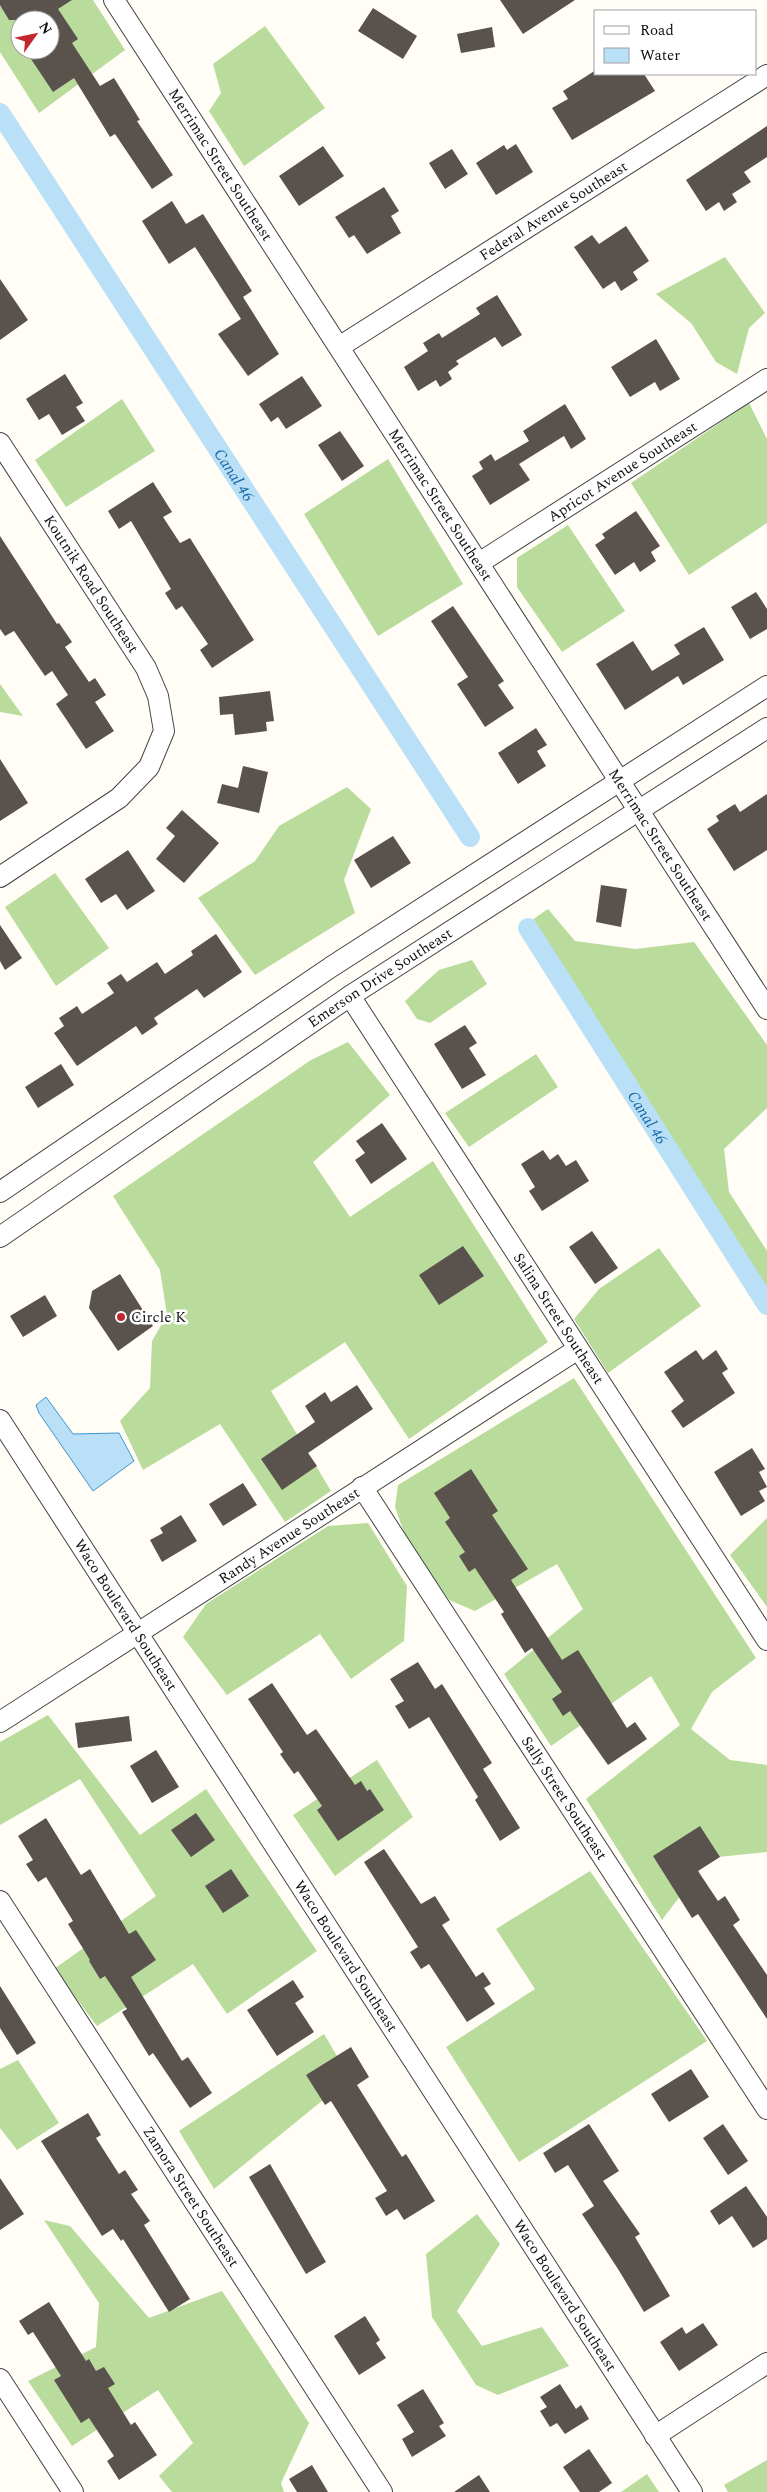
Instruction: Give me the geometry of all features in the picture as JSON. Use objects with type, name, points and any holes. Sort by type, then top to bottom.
[{"type":"street","name":"Merrimac Street Southeast","points":[[114,0],[767,1009]]},
{"type":"street","name":"Federal Avenue Southeast","points":[[339,347],[767,75]]},
{"type":"street","name":"Apricot Avenue Southeast","points":[[479,564],[767,379]]},
{"type":"street","name":"Koutnik Road Southeast","points":[[0,443],[146,668],[158,696],[164,732],[149,767],[119,798],[0,877]]},
{"type":"street","points":[[0,1192],[323,972],[767,686]]},
{"type":"street","name":"Emerson Drive Southeast","points":[[0,1237],[350,996],[767,728]]},
{"type":"street","name":"Salina Street Southeast","points":[[350,996],[767,1640]]},
{"type":"street","name":"Randy Avenue Southeast","points":[[0,1722],[578,1349]]},
{"type":"street","name":"Waco Boulevard Southeast","points":[[0,1420],[692,2492]]},
{"type":"street","name":"Sally Street Southeast","points":[[362,1487],[767,2109]]},
{"type":"street","name":"Zamora Street Southeast","points":[[0,1901],[382,2492]]},
{"type":"street","points":[[656,2436],[767,2363]]},
{"type":"street","points":[[0,2379],[73,2492]]},
{"type":"green space","points":[[0,0],[93,0],[125,50],[39,113],[0,52]]},
{"type":"green space","points":[[265,26],[325,108],[244,166],[209,111],[221,93],[213,64]]},
{"type":"green space","points":[[725,257],[765,313],[749,328],[737,374],[716,362],[691,323],[656,294]]},
{"type":"green space","points":[[122,399],[155,451],[66,507],[35,460]]},
{"type":"green space","points":[[749,403],[767,439],[767,523],[689,575],[631,483]]},
{"type":"green space","points":[[388,459],[463,584],[378,636],[304,514]]},
{"type":"green space","points":[[568,525],[625,611],[562,652],[517,587],[517,558]]},
{"type":"green space","points":[[0,684],[23,716],[0,712]]},
{"type":"green space","points":[[347,787],[371,809],[344,880],[355,913],[255,975],[198,898],[255,861],[279,826]]},
{"type":"green space","points":[[55,873],[109,948],[56,986],[5,907]]},
{"type":"green space","points":[[548,909],[575,941],[635,949],[694,942],[767,1045],[767,1108],[724,1149],[729,1192],[767,1251],[767,1291],[532,920]]},
{"type":"green space","points":[[472,960],[487,984],[430,1023],[417,1019],[405,1001],[439,970]]},
{"type":"green space","points":[[348,1042],[390,1095],[313,1162],[350,1217],[433,1161],[548,1342],[409,1439],[345,1342],[271,1391],[331,1491],[285,1522],[220,1424],[143,1470],[120,1421],[150,1388],[152,1341],[167,1315],[160,1270],[113,1196],[311,1060]]},
{"type":"green space","points":[[536,1054],[558,1087],[469,1147],[445,1113]]},
{"type":"green space","points":[[659,1248],[701,1306],[608,1373],[574,1319],[599,1289]]},
{"type":"green space","points":[[574,1378],[756,1658],[712,1692],[691,1729],[730,1760],[767,1765],[767,1852],[709,1858],[662,1920],[586,1799],[680,1725],[651,1676],[551,1746],[504,1674],[583,1609],[557,1564],[475,1611],[449,1600],[406,1538],[395,1507],[398,1485]]},
{"type":"green space","points":[[767,1518],[767,1607],[730,1555]]},
{"type":"green space","points":[[368,1523],[407,1586],[404,1641],[351,1679],[320,1634],[227,1695],[183,1637],[206,1604],[328,1526]]},
{"type":"green space","points":[[48,1715],[140,1835],[206,1789],[317,1951],[227,2014],[193,1964],[97,2026],[54,1969],[156,1896],[80,1779],[0,1825],[0,1742]]},
{"type":"green space","points":[[377,1760],[413,1817],[335,1876],[293,1815]]},
{"type":"green space","points":[[590,1871],[707,2041],[519,2162],[446,2047],[535,1989],[496,1929]]},
{"type":"green space","points":[[324,2034],[350,2078],[214,2189],[179,2131]]},
{"type":"green space","points":[[18,2060],[59,2123],[17,2150],[0,2128],[0,2069]]},
{"type":"green space","points":[[477,2214],[500,2244],[457,2311],[482,2346],[542,2327],[569,2366],[498,2395],[476,2385],[432,2317],[426,2254]]},
{"type":"green space","points":[[44,2220],[70,2226],[149,2318],[222,2291],[309,2423],[281,2483],[284,2492],[172,2492],[159,2476],[193,2443],[158,2390],[72,2446],[28,2381],[96,2347],[99,2303]]},
{"type":"green space","points":[[767,2460],[767,2492],[728,2492],[724,2485]]},
{"type":"green space","points":[[647,2474],[659,2492],[621,2492]]},
{"type":"water","points":[[46,1397],[73,1434],[119,1433],[134,1461],[93,1491],[39,1413],[36,1405]]},
{"type":"building","points":[[0,0],[72,0],[59,10],[10,10],[10,20],[0,5]]},
{"type":"building","points":[[500,0],[575,0],[523,34]]},
{"type":"building","points":[[373,8],[417,36],[403,59],[358,31]]},
{"type":"building","points":[[60,12],[78,39],[72,43],[100,86],[114,78],[140,120],[137,121],[173,175],[152,189],[115,134],[110,137],[74,78],[53,92],[32,60],[60,60]]},
{"type":"building","points":[[492,27],[495,47],[461,53],[457,34]]},
{"type":"building","points":[[594,71],[594,75],[645,75],[655,91],[572,140],[552,108],[568,99],[563,91]]},
{"type":"building","points":[[767,126],[767,157],[744,172],[751,182],[732,194],[737,202],[724,211],[719,202],[706,211],[686,180]]},
{"type":"building","points":[[516,144],[533,172],[496,195],[476,163],[504,145],[507,150]]},
{"type":"building","points":[[323,146],[344,176],[299,206],[279,176]]},
{"type":"building","points":[[452,149],[468,174],[445,189],[429,163]]},
{"type":"building","points":[[384,187],[399,211],[391,216],[401,233],[367,254],[354,235],[349,238],[335,217]]},
{"type":"building","points":[[172,201],[186,224],[203,214],[252,291],[243,297],[279,354],[248,376],[218,334],[241,319],[195,247],[169,264],[142,221]]},
{"type":"building","points":[[626,226],[649,261],[633,272],[638,280],[621,291],[615,281],[603,289],[574,247],[592,235],[599,244]]},
{"type":"building","points":[[0,279],[28,320],[0,340]]},
{"type":"building","points":[[497,295],[522,335],[502,347],[495,337],[456,361],[459,364],[448,372],[452,379],[440,387],[436,380],[418,391],[404,367],[428,351],[423,343],[439,333],[442,338],[480,314],[476,308]]},
{"type":"building","points":[[656,339],[680,379],[660,391],[655,382],[630,397],[611,367]]},
{"type":"building","points":[[65,374],[83,403],[76,407],[85,421],[62,435],[49,414],[39,420],[26,399]]},
{"type":"building","points":[[302,376],[322,406],[286,429],[278,417],[271,422],[259,404]]},
{"type":"building","points":[[565,404],[586,439],[571,449],[564,436],[519,464],[530,480],[490,505],[472,476],[483,469],[479,462],[491,454],[495,461],[529,441],[523,431]]},
{"type":"building","points":[[340,431],[364,466],[342,481],[318,445]]},
{"type":"building","points":[[153,482],[172,512],[163,517],[180,543],[190,538],[254,640],[212,668],[200,650],[208,644],[182,606],[176,610],[165,593],[171,589],[131,521],[119,529],[108,511]]},
{"type":"building","points":[[636,511],[660,546],[651,552],[656,561],[640,572],[634,562],[615,575],[595,545],[605,538],[602,534]]},
{"type":"building","points":[[0,536],[57,624],[59,623],[72,642],[65,647],[89,682],[95,678],[106,695],[95,702],[114,731],[86,749],[56,704],[68,695],[52,671],[45,676],[14,631],[5,636],[0,629]]},
{"type":"building","points":[[756,592],[767,609],[767,629],[750,639],[731,607]]},
{"type":"building","points":[[453,606],[504,681],[498,685],[514,708],[485,727],[457,684],[468,677],[431,621]]},
{"type":"building","points":[[704,627],[724,660],[683,685],[678,676],[625,710],[596,664],[633,641],[652,671],[680,654],[674,645]]},
{"type":"building","points":[[270,691],[274,721],[266,722],[267,731],[235,735],[233,714],[220,715],[219,697]]},
{"type":"building","points":[[536,728],[547,745],[537,751],[546,766],[518,784],[498,753]]},
{"type":"building","points":[[0,759],[28,803],[0,821]]},
{"type":"building","points":[[243,766],[268,772],[259,813],[217,803],[222,784],[238,788]]},
{"type":"building","points":[[767,794],[767,850],[734,871],[707,829],[719,821],[716,816],[735,804],[740,812]]},
{"type":"building","points":[[182,810],[219,843],[184,883],[156,859],[175,836],[166,828]]},
{"type":"building","points":[[393,836],[411,863],[371,888],[354,860]]},
{"type":"building","points":[[128,850],[155,891],[127,910],[116,894],[101,903],[85,879]]},
{"type":"building","points":[[601,885],[627,889],[621,927],[596,922]]},
{"type":"building","points":[[0,925],[22,958],[5,970],[0,961]]},
{"type":"building","points":[[216,934],[242,972],[204,998],[197,989],[154,1018],[158,1024],[142,1035],[136,1026],[77,1066],[54,1033],[64,1026],[59,1018],[77,1006],[82,1014],[114,993],[107,983],[121,974],[127,982],[157,962],[165,974],[193,955],[191,951]]},
{"type":"building","points":[[465,1025],[477,1043],[469,1048],[486,1075],[462,1089],[434,1044]]},
{"type":"building","points":[[61,1064],[74,1085],[38,1108],[25,1087]]},
{"type":"building","points":[[382,1123],[407,1159],[371,1184],[355,1160],[365,1153],[356,1141]]},
{"type":"building","points":[[543,1150],[550,1160],[558,1154],[566,1166],[576,1160],[589,1181],[542,1211],[529,1191],[535,1187],[521,1164]]},
{"type":"building","points":[[592,1231],[618,1268],[595,1284],[569,1247]]},
{"type":"building","points":[[463,1246],[484,1276],[439,1305],[419,1275]]},
{"type":"building","name":"Circle K","points":[[120,1274],[153,1326],[118,1351],[89,1308],[92,1291]]},
{"type":"building","points":[[45,1295],[57,1316],[23,1337],[10,1316]]},
{"type":"building","points":[[696,1350],[703,1360],[716,1350],[728,1369],[722,1373],[735,1393],[683,1428],[671,1411],[684,1401],[664,1372]]},
{"type":"building","points":[[357,1385],[373,1409],[308,1453],[317,1466],[282,1490],[261,1459],[315,1422],[305,1406],[325,1392],[331,1402]]},
{"type":"building","points":[[752,1448],[765,1469],[759,1472],[767,1487],[759,1491],[765,1501],[741,1516],[714,1472]]},
{"type":"building","points":[[471,1469],[498,1511],[492,1515],[528,1569],[511,1580],[562,1660],[578,1650],[627,1728],[635,1722],[647,1739],[608,1765],[570,1711],[563,1716],[552,1699],[562,1692],[532,1648],[525,1653],[501,1614],[504,1612],[475,1568],[469,1572],[459,1556],[465,1552],[445,1522],[450,1518],[434,1493]]},
{"type":"building","points":[[243,1483],[257,1505],[223,1526],[209,1504]]},
{"type":"building","points":[[181,1515],[197,1541],[162,1562],[150,1540],[163,1533],[160,1528]]},
{"type":"building","points":[[418,1662],[435,1689],[442,1684],[492,1763],[483,1769],[520,1828],[500,1841],[475,1800],[478,1797],[429,1717],[409,1729],[395,1706],[404,1701],[390,1679]]},
{"type":"building","points":[[272,1683],[307,1735],[316,1729],[355,1785],[361,1781],[367,1791],[370,1789],[384,1810],[338,1841],[317,1810],[322,1806],[298,1771],[294,1774],[280,1754],[283,1752],[248,1699]]},
{"type":"building","points":[[129,1716],[132,1741],[78,1748],[75,1723]]},
{"type":"building","points":[[156,1750],[179,1787],[152,1803],[130,1766]]},
{"type":"building","points":[[196,1813],[215,1840],[191,1857],[171,1830]]},
{"type":"building","points":[[46,1818],[81,1875],[90,1869],[129,1934],[136,1930],[156,1960],[131,1977],[182,2061],[188,2057],[212,2093],[190,2108],[153,2053],[149,2056],[122,2012],[127,2009],[105,1976],[100,1979],[68,1924],[73,1921],[46,1877],[38,1882],[26,1864],[33,1860],[18,1836]]},
{"type":"building","points":[[700,1826],[720,1857],[698,1871],[718,1901],[725,1896],[740,1920],[733,1925],[767,1975],[767,2019],[698,1914],[692,1918],[653,1856]]},
{"type":"building","points":[[384,1849],[421,1904],[435,1896],[450,1920],[442,1925],[476,1977],[483,1972],[491,1984],[484,1988],[495,2004],[467,2022],[429,1964],[421,1969],[410,1952],[418,1947],[364,1862]]},
{"type":"building","points":[[231,1869],[249,1896],[223,1913],[205,1886]]},
{"type":"building","points":[[293,1980],[304,1997],[295,2003],[314,2032],[277,2056],[247,2010]]},
{"type":"building","points":[[0,1986],[36,2043],[17,2055],[0,2028]]},
{"type":"building","points":[[351,2047],[369,2077],[357,2085],[402,2157],[406,2154],[435,2201],[404,2220],[397,2209],[386,2216],[375,2198],[387,2191],[331,2101],[325,2105],[306,2075]]},
{"type":"building","points":[[691,2069],[709,2097],[669,2122],[651,2094]]},
{"type":"building","points":[[88,2113],[101,2135],[96,2138],[119,2174],[125,2170],[138,2190],[131,2194],[150,2221],[144,2225],[190,2299],[169,2312],[123,2239],[121,2241],[113,2229],[102,2236],[41,2141]]},
{"type":"building","points":[[589,2124],[619,2171],[603,2181],[640,2234],[635,2237],[670,2296],[644,2312],[582,2214],[594,2206],[568,2165],[555,2173],[543,2153]]},
{"type":"building","points":[[723,2124],[748,2161],[728,2175],[703,2138]]},
{"type":"building","points":[[270,2164],[326,2262],[306,2274],[249,2177]]},
{"type":"building","points":[[0,2178],[24,2214],[0,2230]]},
{"type":"building","points":[[746,2186],[767,2217],[767,2239],[753,2248],[732,2216],[719,2225],[710,2211]]},
{"type":"building","points":[[49,2302],[86,2361],[89,2359],[96,2371],[104,2367],[115,2384],[108,2388],[131,2425],[135,2422],[157,2455],[119,2480],[107,2461],[114,2456],[89,2418],[81,2423],[54,2380],[61,2376],[33,2332],[28,2335],[19,2321]]},
{"type":"building","points":[[365,2316],[380,2340],[376,2343],[386,2358],[359,2375],[334,2336]]},
{"type":"building","points":[[703,2323],[718,2345],[679,2371],[660,2342],[682,2327],[686,2334]]},
{"type":"building","points":[[560,2384],[576,2409],[581,2405],[589,2419],[565,2434],[557,2423],[550,2427],[540,2411],[547,2407],[540,2397]]},
{"type":"building","points":[[423,2389],[444,2423],[439,2426],[446,2436],[412,2457],[402,2439],[414,2432],[397,2405]]},
{"type":"building","points":[[589,2449],[612,2483],[599,2492],[580,2492],[563,2467]]},
{"type":"building","points":[[312,2465],[328,2492],[297,2492],[289,2479]]},
{"type":"building","points":[[479,2475],[490,2492],[454,2492]]},
{"type":"waterway","name":"Canal 46","points":[[0,113],[470,837]]},
{"type":"waterway","name":"Canal 46","points":[[528,928],[767,1305]]},
{"type":"place","name":"Circle K","points":[[121,1317]]}]
